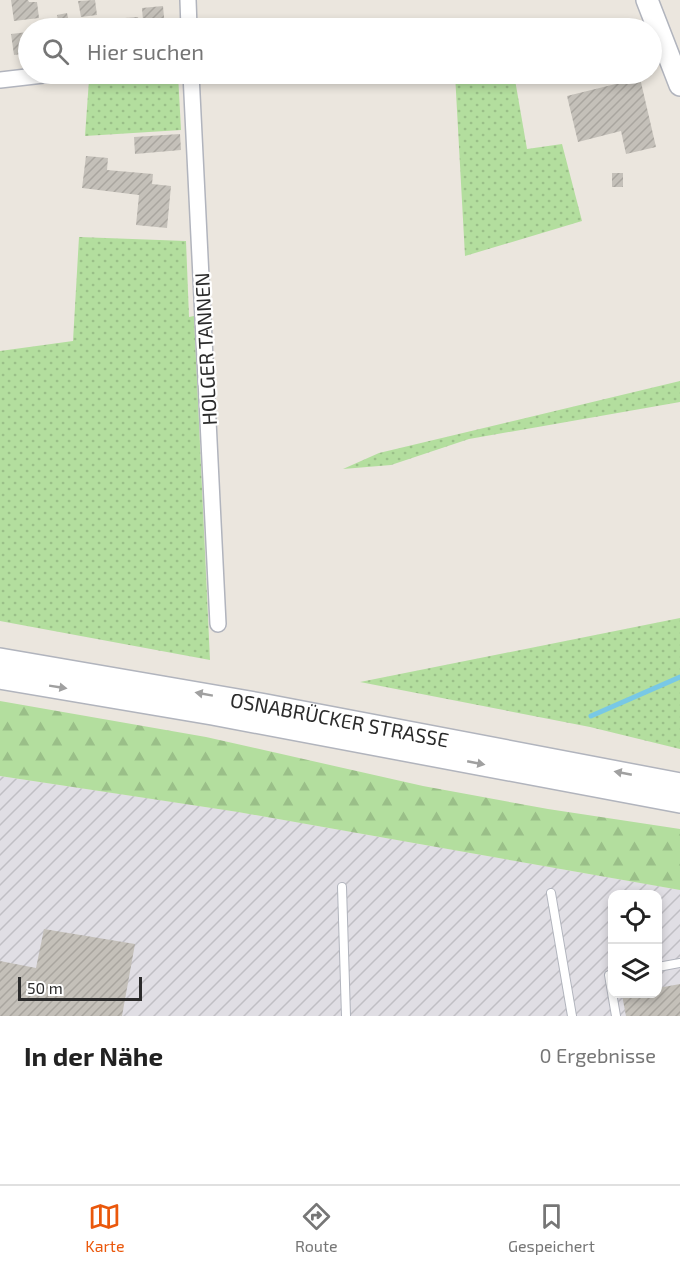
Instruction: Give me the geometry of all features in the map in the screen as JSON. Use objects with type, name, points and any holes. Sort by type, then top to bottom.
[{"type":"main road","points":[[647,0],[654,18]]},
{"type":"main road","points":[[662,39],[680,85]]},
{"type":"main road","name":"OSNABRÜCKER STRASSE","points":[[0,660],[266,705],[680,784]]},
{"type":"main road","name":"OSNABRÜCKER STRASSE","points":[[0,678],[212,714],[680,802]]},
{"type":"street","points":[[188,0],[189,18]]},
{"type":"street","points":[[0,80],[18,78]]},
{"type":"street","name":"HOLGER TANNEN","points":[[191,84],[218,624]]},
{"type":"lane","points":[[342,887],[346,1016]]},
{"type":"lane","points":[[551,893],[572,1016]]},
{"type":"lane","points":[[662,966],[680,963]]},
{"type":"lane","points":[[613,998],[616,1016]]},
{"type":"shaded area","points":[[0,776],[238,812],[680,890],[680,1016],[0,1016]]},
{"type":"green space","points":[[89,84],[179,84],[181,130],[85,136]]},
{"type":"green space","points":[[456,84],[516,84],[527,149],[562,144],[582,221],[465,256]]},
{"type":"green space","points":[[79,237],[186,241],[189,317],[194,316],[210,660],[0,621],[0,351],[73,341]]},
{"type":"green space","points":[[680,381],[680,402],[469,439],[391,465],[343,469],[379,453]]},
{"type":"green space","points":[[680,618],[680,749],[590,727],[360,682]]},
{"type":"green space","points":[[0,701],[206,737],[423,786],[548,809],[680,829],[680,890],[238,812],[0,776]]},
{"type":"building","points":[[11,0],[37,2],[39,18],[18,18],[18,21],[14,21]]},
{"type":"building","points":[[95,0],[97,15],[81,17],[78,1]]},
{"type":"building","points":[[163,6],[164,18],[143,18],[142,8]]},
{"type":"building","points":[[67,13],[68,18],[57,18],[57,15]]},
{"type":"building","points":[[18,33],[18,54],[14,55],[11,34]]},
{"type":"building","points":[[616,84],[641,84],[656,147],[626,154],[621,131],[578,142],[567,96]]},
{"type":"building","points":[[180,134],[181,150],[135,154],[134,137]]},
{"type":"building","points":[[86,156],[108,158],[107,170],[153,174],[152,184],[171,186],[167,228],[136,225],[139,195],[82,188]]},
{"type":"building","points":[[612,173],[623,173],[623,187],[612,187]]},
{"type":"building","points":[[44,929],[135,944],[122,1016],[0,1016],[0,961],[36,968]]},
{"type":"building","points":[[680,984],[680,1016],[626,1016],[623,998],[662,998],[662,987]]},
{"type":"waterway","points":[[591,716],[680,677]]}]
